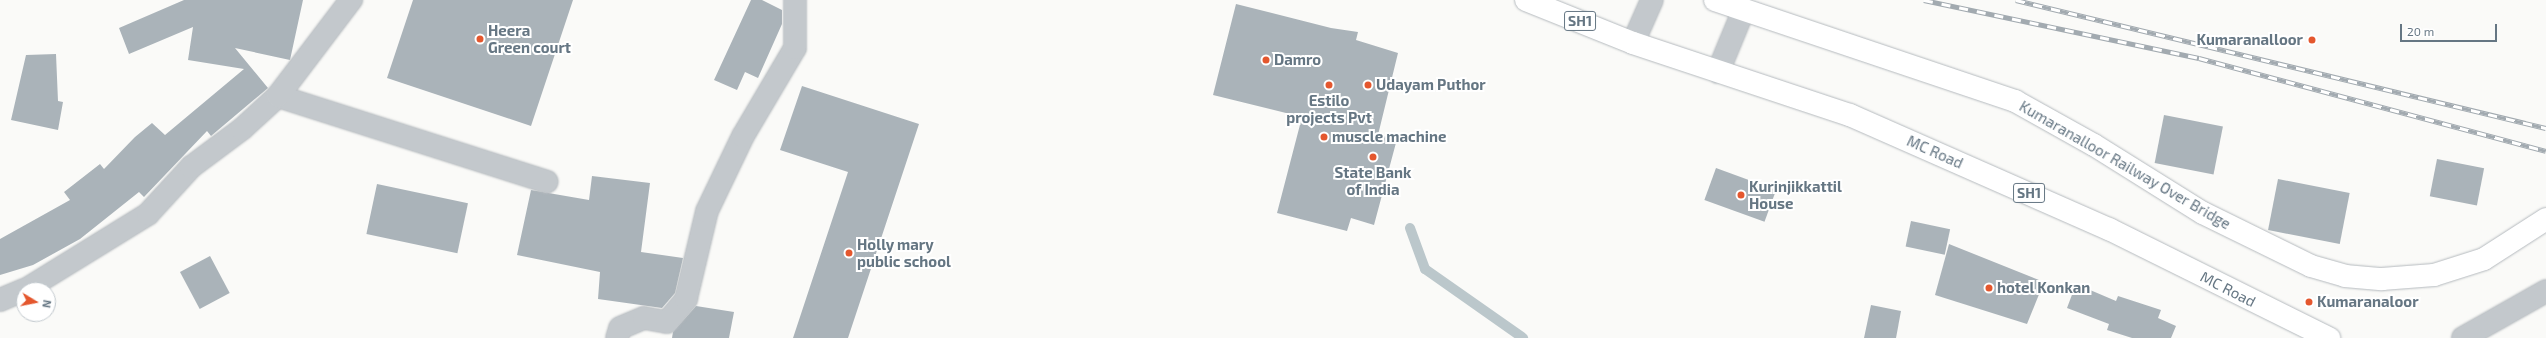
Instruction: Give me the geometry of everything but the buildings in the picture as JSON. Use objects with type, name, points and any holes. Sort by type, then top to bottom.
[{"type":"main road","name":"MC Road","points":[[1526,0],[1633,43],[1850,115],[2109,228],[2329,338]]},
{"type":"main road","name":"Kumaranalloor Railway Over Bridge","points":[[1715,0],[2015,101],[2094,145],[2203,213],[2311,266],[2345,276],[2382,279],[2434,275],[2484,259],[2546,219]]},
{"type":"street","points":[[37,282],[148,214],[191,167],[242,129],[278,96],[351,0]]},
{"type":"street","points":[[617,338],[620,328],[644,318],[667,322],[686,299],[707,211],[743,136],[795,48],[795,0]]},
{"type":"street","points":[[1633,43],[1652,0]]},
{"type":"street","points":[[1718,72],[1744,9]]},
{"type":"street","points":[[278,96],[547,182]]},
{"type":"street","points":[[2463,338],[2546,291]]},
{"type":"street","points":[[0,300],[16,293]]},
{"type":"waterway","points":[[1410,228],[1425,269],[1523,338]]},
{"type":"railway","points":[[1924,0],[2199,58],[2546,151]]},
{"type":"railway","points":[[2016,0],[2546,128]]},
{"type":"place","name":"Heera Green court","points":[[480,39]]},
{"type":"place","name":"Kumaranalloor","points":[[2312,40]]},
{"type":"place","name":"Damro","points":[[1266,60]]},
{"type":"place","name":"Estilo projects Pvt","points":[[1329,85]]},
{"type":"place","name":"Udayam Puthor","points":[[1368,85]]},
{"type":"place","name":"muscle machine","points":[[1324,137]]},
{"type":"place","name":"State Bank of India","points":[[1373,157]]},
{"type":"place","name":"Kurinjikkattil House","points":[[1741,195]]},
{"type":"place","name":"Holly mary public school","points":[[849,253]]},
{"type":"place","name":"hotel Konkan","points":[[1989,288]]},
{"type":"place","name":"Kumaranaloor","points":[[2309,302]]}]
